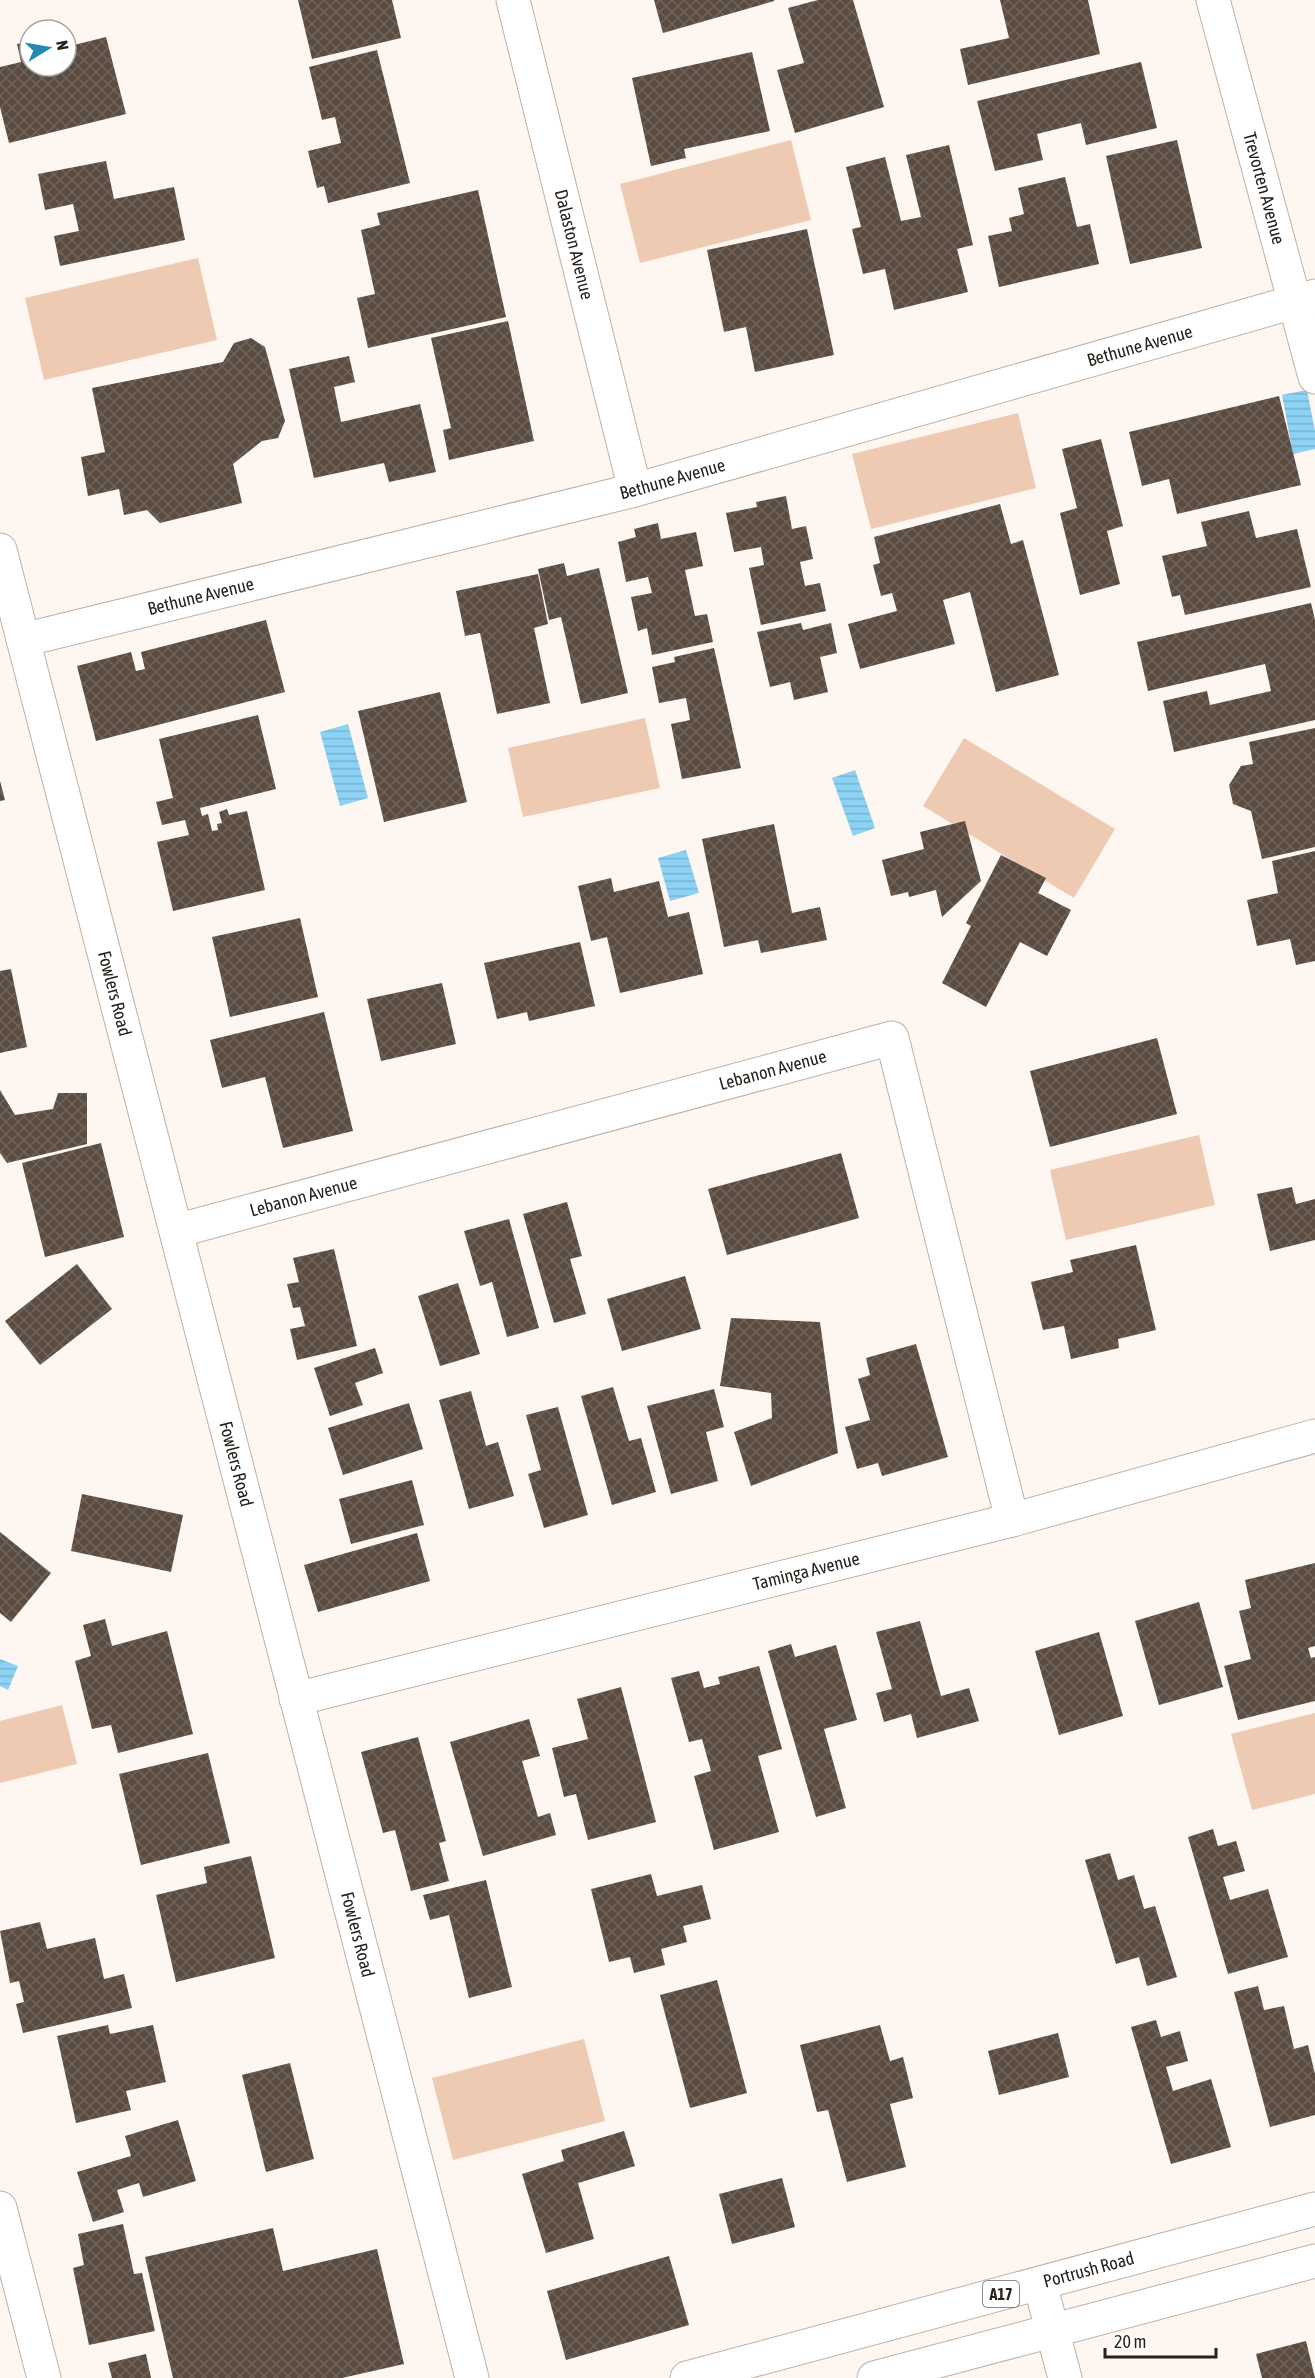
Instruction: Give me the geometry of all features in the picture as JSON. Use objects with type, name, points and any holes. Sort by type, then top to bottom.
[{"type":"main road","name":"Dalaston Avenue","points":[[513,0],[635,490]]},
{"type":"main road","name":"Trevorten Avenue","points":[[1213,0],[1305,298],[1315,377]]},
{"type":"main road","name":"Bethune Avenue","points":[[23,640],[635,490],[1305,298]]},
{"type":"main road","name":"Fowlers Road","points":[[0,550],[472,2378]]},
{"type":"main road","name":"Lebanon Avenue","points":[[176,1231],[892,1038],[1012,1520]]},
{"type":"main road","name":"Taminga Avenue","points":[[296,1699],[1012,1520],[1315,1436]]},
{"type":"main road","points":[[0,2208],[44,2378]]},
{"type":"main road","name":"Portrush Road","points":[[687,2378],[1315,2209]]},
{"type":"main road","points":[[874,2378],[1315,2261]]},
{"type":"main road","points":[[1040,2284],[1065,2378]]},
{"type":"shaded area","points":[[791,140],[811,220],[640,263],[620,184]]},
{"type":"shaded area","points":[[198,258],[217,340],[44,380],[25,298]]},
{"type":"shaded area","points":[[1018,413],[1036,488],[871,529],[852,454]]},
{"type":"shaded area","points":[[645,718],[660,788],[523,817],[508,748]]},
{"type":"shaded area","points":[[964,738],[1115,829],[1074,898],[923,806]]},
{"type":"shaded area","points":[[1199,1135],[1215,1205],[1066,1240],[1050,1170]]},
{"type":"shaded area","points":[[62,1705],[77,1764],[0,1783],[0,1721]]},
{"type":"shaded area","points":[[1315,1713],[1315,1794],[1252,1810],[1231,1734]]},
{"type":"shaded area","points":[[584,2039],[605,2121],[453,2160],[432,2078]]},
{"type":"water","points":[[1307,390],[1315,431],[1315,449],[1293,454],[1282,395]]},
{"type":"water","points":[[348,724],[368,798],[340,806],[320,732]]},
{"type":"water","points":[[855,770],[875,828],[853,836],[832,778]]},
{"type":"water","points":[[686,850],[699,893],[670,901],[658,858]]},
{"type":"water","points":[[0,1659],[18,1666],[8,1690],[0,1686]]},
{"type":"building","points":[[298,0],[392,0],[401,38],[312,59]]},
{"type":"building","points":[[654,0],[774,0],[774,1],[663,33]]},
{"type":"building","points":[[818,0],[853,0],[884,107],[795,133],[777,70],[804,63],[788,8]]},
{"type":"building","points":[[1000,0],[1088,0],[1100,54],[968,85],[960,49],[1009,38]]},
{"type":"building","points":[[106,37],[126,114],[9,143],[0,107],[0,67],[18,63],[18,78],[78,78],[78,44]]},
{"type":"building","points":[[377,50],[410,183],[328,203],[324,186],[317,188],[308,151],[341,143],[335,117],[322,120],[309,67]]},
{"type":"building","points":[[752,52],[770,131],[684,149],[686,158],[651,166],[632,78]]},
{"type":"building","points":[[1141,62],[1157,128],[1086,145],[1081,123],[1037,134],[1043,160],[995,171],[977,101]]},
{"type":"building","points":[[1177,140],[1202,248],[1130,264],[1106,156]]},
{"type":"building","points":[[949,145],[973,245],[957,249],[968,292],[894,310],[885,269],[863,274],[852,229],[861,227],[846,167],[885,157],[901,221],[921,217],[906,155]]},
{"type":"building","points":[[106,161],[114,199],[174,187],[185,240],[60,266],[54,236],[79,231],[73,204],[45,210],[38,174]]},
{"type":"building","points":[[1065,177],[1077,227],[1090,224],[1099,264],[999,287],[988,236],[1012,231],[1009,218],[1024,214],[1018,188]]},
{"type":"building","points":[[478,190],[506,317],[368,348],[357,298],[375,294],[361,230],[380,225],[377,213]]},
{"type":"building","points":[[807,229],[834,355],[755,372],[746,327],[724,332],[707,250]]},
{"type":"building","points":[[508,321],[534,441],[449,460],[443,430],[451,428],[431,338]]},
{"type":"building","points":[[251,338],[265,347],[285,421],[278,438],[262,441],[233,464],[242,503],[160,523],[147,510],[124,515],[119,489],[88,496],[81,457],[105,452],[92,388],[223,362],[234,343]]},
{"type":"building","points":[[349,356],[355,382],[334,387],[341,422],[420,404],[436,472],[389,482],[384,463],[314,478],[289,369]]},
{"type":"building","points":[[1279,396],[1301,485],[1177,514],[1169,479],[1142,486],[1129,432]]},
{"type":"building","points":[[1101,439],[1123,526],[1107,531],[1120,584],[1080,595],[1060,513],[1077,508],[1062,449]]},
{"type":"building","points":[[786,496],[792,529],[806,526],[813,559],[800,562],[805,586],[820,583],[826,611],[761,625],[749,568],[764,565],[761,547],[734,552],[726,513],[757,507],[756,502]]},
{"type":"building","points":[[1000,504],[1011,544],[1023,540],[1059,675],[996,692],[970,592],[943,600],[955,644],[860,669],[848,624],[897,611],[892,593],[881,596],[873,565],[880,563],[874,537]]},
{"type":"building","points":[[1249,511],[1256,538],[1297,529],[1311,587],[1185,615],[1180,595],[1172,597],[1162,556],[1207,546],[1201,522]]},
{"type":"building","points":[[658,523],[661,539],[696,532],[703,566],[685,570],[695,616],[707,614],[713,642],[652,655],[647,628],[638,631],[631,597],[652,593],[648,577],[626,582],[618,542],[636,537],[634,529]]},
{"type":"building","points":[[564,563],[567,576],[599,568],[628,693],[581,704],[561,617],[549,620],[538,569]]},
{"type":"building","points":[[538,574],[548,624],[534,628],[550,703],[497,714],[480,633],[465,636],[456,591]]},
{"type":"building","points":[[1311,603],[1315,620],[1315,720],[1174,752],[1163,701],[1207,691],[1210,705],[1271,691],[1265,664],[1148,691],[1137,642]]},
{"type":"building","points":[[266,620],[285,692],[96,741],[77,666],[131,652],[136,671],[145,669],[141,652]]},
{"type":"building","points":[[801,623],[803,630],[831,623],[837,653],[820,657],[828,692],[794,700],[790,682],[770,687],[757,632]]},
{"type":"building","points":[[714,648],[741,768],[682,779],[671,724],[690,720],[686,698],[659,703],[652,667],[675,662],[674,657]]},
{"type":"building","points":[[440,692],[467,802],[384,822],[358,711]]},
{"type":"building","points":[[258,715],[276,789],[200,808],[202,816],[208,814],[212,831],[218,830],[217,824],[222,823],[219,812],[227,809],[229,815],[247,811],[265,890],[173,911],[157,842],[189,835],[185,820],[162,825],[156,802],[173,798],[159,739]]},
{"type":"building","points":[[1315,728],[1315,847],[1262,859],[1251,811],[1233,804],[1229,785],[1241,766],[1253,764],[1249,742]]},
{"type":"building","points":[[0,781],[5,800],[0,801]]},
{"type":"building","points":[[965,821],[981,881],[942,917],[936,890],[909,897],[908,892],[891,896],[882,860],[924,849],[920,832]]},
{"type":"building","points":[[774,824],[792,913],[820,907],[827,940],[761,953],[758,940],[724,947],[702,839]]},
{"type":"building","points":[[1315,851],[1315,961],[1296,965],[1290,939],[1257,946],[1247,900],[1278,893],[1272,861]]},
{"type":"building","points":[[1001,855],[1046,878],[1038,893],[1071,910],[1047,956],[1020,942],[986,1007],[942,983],[971,926],[966,923]]},
{"type":"building","points":[[611,878],[614,892],[659,881],[668,917],[689,912],[703,974],[620,993],[607,937],[591,941],[578,886]]},
{"type":"building","points":[[300,918],[318,997],[230,1017],[212,937]]},
{"type":"building","points":[[580,942],[595,1006],[529,1021],[527,1012],[497,1019],[484,963]]},
{"type":"building","points":[[11,969],[27,1047],[0,1053],[0,971]]},
{"type":"building","points":[[442,983],[456,1044],[381,1061],[367,999]]},
{"type":"building","points":[[324,1012],[353,1131],[283,1148],[265,1077],[222,1088],[210,1040]]},
{"type":"building","points":[[1157,1038],[1177,1114],[1050,1147],[1030,1071]]},
{"type":"building","points":[[0,1090],[15,1115],[53,1109],[58,1093],[87,1093],[87,1144],[7,1163],[0,1153]]},
{"type":"building","points":[[101,1143],[124,1237],[45,1257],[22,1163]]},
{"type":"building","points":[[841,1153],[859,1218],[727,1255],[708,1189]]},
{"type":"building","points":[[1292,1187],[1296,1204],[1315,1199],[1315,1240],[1270,1251],[1257,1194]]},
{"type":"building","points":[[567,1202],[582,1256],[570,1259],[586,1314],[554,1323],[523,1214]]},
{"type":"building","points":[[509,1219],[539,1328],[507,1337],[492,1282],[480,1286],[464,1231]]},
{"type":"building","points":[[1136,1245],[1156,1330],[1118,1339],[1119,1348],[1071,1359],[1064,1326],[1043,1330],[1031,1282],[1073,1272],[1070,1260]]},
{"type":"building","points":[[334,1249],[357,1346],[297,1360],[290,1329],[305,1326],[300,1307],[293,1308],[287,1284],[299,1282],[293,1258]]},
{"type":"building","points":[[77,1264],[112,1309],[40,1365],[5,1321]]},
{"type":"building","points":[[685,1276],[701,1329],[622,1351],[607,1299]]},
{"type":"building","points":[[458,1283],[480,1354],[440,1366],[418,1296]]},
{"type":"building","points":[[731,1318],[820,1322],[838,1453],[751,1486],[734,1432],[772,1418],[771,1393],[720,1386]]},
{"type":"building","points":[[916,1344],[948,1457],[882,1476],[878,1463],[857,1469],[845,1427],[870,1420],[858,1379],[870,1375],[866,1358]]},
{"type":"building","points":[[375,1348],[383,1373],[355,1383],[363,1405],[330,1416],[314,1368]]},
{"type":"building","points":[[613,1387],[629,1441],[641,1438],[656,1492],[612,1505],[581,1396]]},
{"type":"building","points":[[714,1389],[724,1427],[706,1432],[718,1481],[671,1494],[647,1406]]},
{"type":"building","points":[[471,1391],[486,1446],[498,1442],[514,1496],[469,1509],[439,1400]]},
{"type":"building","points":[[409,1403],[423,1449],[343,1475],[328,1428]]},
{"type":"building","points":[[558,1407],[588,1515],[544,1528],[528,1474],[541,1470],[526,1415]]},
{"type":"building","points":[[412,1480],[424,1525],[351,1544],[339,1499]]},
{"type":"building","points":[[82,1494],[183,1515],[171,1572],[71,1551]]},
{"type":"building","points":[[0,1532],[51,1573],[11,1622],[0,1613]]},
{"type":"building","points":[[417,1533],[430,1581],[318,1612],[304,1565]]},
{"type":"building","points":[[1315,1563],[1315,1646],[1308,1648],[1311,1658],[1315,1657],[1315,1701],[1238,1720],[1224,1666],[1251,1659],[1239,1611],[1251,1608],[1245,1580]]},
{"type":"building","points":[[1199,1602],[1223,1687],[1159,1705],[1135,1621]]},
{"type":"building","points":[[105,1619],[112,1646],[167,1631],[193,1734],[118,1753],[111,1725],[92,1729],[75,1661],[91,1656],[83,1625]]},
{"type":"building","points":[[920,1621],[941,1696],[969,1688],[979,1721],[917,1738],[911,1714],[884,1722],[876,1693],[892,1689],[876,1632]]},
{"type":"building","points":[[1099,1632],[1123,1716],[1059,1735],[1035,1651]]},
{"type":"building","points":[[791,1644],[795,1657],[836,1645],[857,1720],[824,1729],[846,1808],[816,1817],[768,1651]]},
{"type":"building","points":[[759,1666],[782,1749],[758,1756],[779,1832],[714,1850],[694,1776],[711,1771],[702,1739],[689,1742],[671,1678],[699,1671],[704,1688],[720,1684],[718,1677]]},
{"type":"building","points":[[621,1687],[656,1822],[588,1840],[576,1794],[564,1797],[552,1748],[588,1739],[577,1699]]},
{"type":"building","points":[[529,1719],[540,1756],[522,1761],[538,1817],[550,1813],[556,1835],[483,1856],[450,1742]]},
{"type":"building","points":[[418,1737],[446,1841],[439,1843],[449,1881],[411,1891],[395,1830],[383,1833],[361,1752]]},
{"type":"building","points":[[208,1753],[230,1843],[141,1865],[119,1774]]},
{"type":"building","points":[[1213,1829],[1218,1846],[1236,1841],[1245,1871],[1223,1877],[1230,1900],[1268,1889],[1288,1957],[1228,1974],[1188,1837]]},
{"type":"building","points":[[1110,1853],[1118,1880],[1134,1875],[1144,1909],[1155,1906],[1177,1977],[1147,1986],[1139,1957],[1116,1964],[1085,1860]]},
{"type":"building","points":[[251,1856],[275,1958],[176,1982],[156,1895],[207,1883],[204,1867]]},
{"type":"building","points":[[651,1874],[657,1896],[702,1885],[711,1919],[683,1926],[687,1942],[661,1949],[665,1965],[634,1973],[630,1957],[609,1962],[591,1889]]},
{"type":"building","points":[[486,1880],[512,1987],[469,1998],[449,1915],[430,1920],[423,1895]]},
{"type":"building","points":[[40,1922],[47,1949],[95,1938],[104,1979],[124,1974],[132,2008],[23,2033],[16,2004],[24,2002],[19,1981],[10,1983],[0,1931]]},
{"type":"building","points":[[717,1980],[747,2093],[690,2108],[660,1995]]},
{"type":"building","points":[[1258,1986],[1264,2010],[1284,2006],[1294,2049],[1308,2045],[1315,2074],[1315,2115],[1270,2127],[1234,1992]]},
{"type":"building","points":[[1156,2020],[1161,2037],[1180,2031],[1188,2061],[1166,2067],[1173,2091],[1211,2079],[1231,2147],[1171,2164],[1131,2027]]},
{"type":"building","points":[[108,2025],[110,2034],[153,2025],[166,2082],[126,2091],[131,2110],[76,2123],[57,2036]]},
{"type":"building","points":[[880,2025],[890,2061],[903,2057],[913,2098],[890,2104],[906,2167],[847,2182],[828,2110],[817,2112],[800,2045]]},
{"type":"building","points":[[1058,2033],[1069,2077],[999,2095],[988,2051]]},
{"type":"building","points":[[290,2063],[314,2159],[266,2172],[242,2075]]},
{"type":"building","points":[[178,2120],[196,2181],[143,2197],[139,2183],[117,2190],[124,2212],[93,2222],[77,2172],[131,2156],[125,2136]]},
{"type":"building","points":[[624,2131],[635,2166],[578,2183],[594,2239],[546,2253],[522,2174],[564,2161],[561,2150]]},
{"type":"building","points":[[782,2178],[795,2227],[732,2244],[719,2194]]},
{"type":"building","points":[[123,2224],[134,2274],[142,2273],[155,2331],[89,2345],[73,2268],[84,2265],[78,2234]]},
{"type":"building","points":[[273,2228],[283,2271],[377,2249],[404,2364],[342,2378],[173,2378],[145,2257]]},
{"type":"building","points":[[669,2256],[689,2325],[566,2360],[547,2291]]},
{"type":"building","points":[[1306,2341],[1315,2378],[1262,2378],[1256,2354]]},
{"type":"building","points":[[146,2354],[151,2378],[112,2378],[108,2363]]}]
